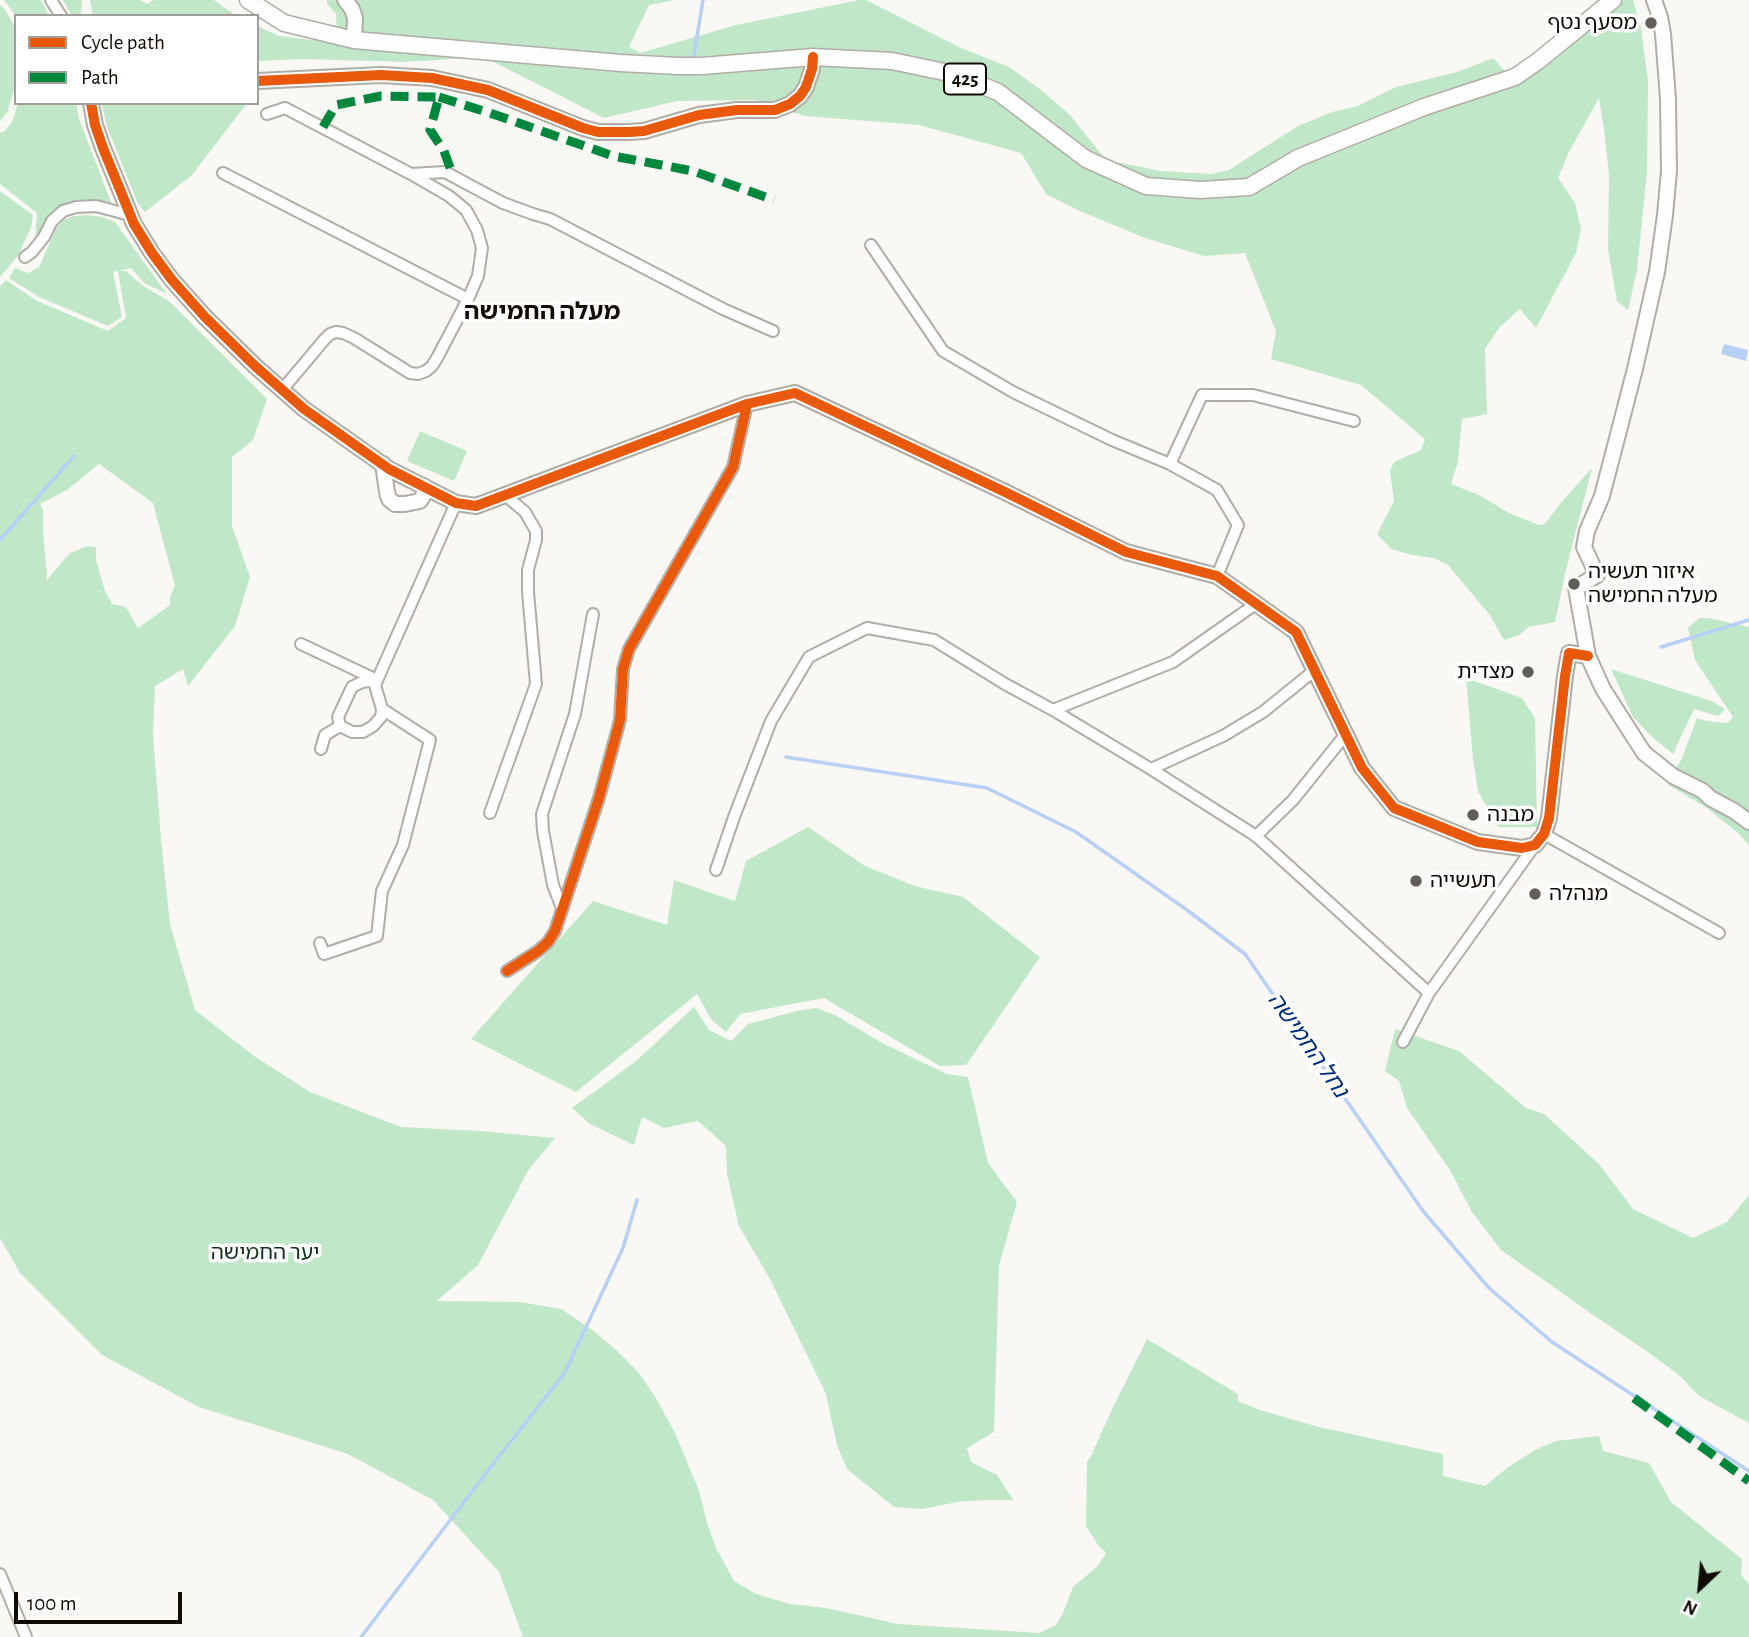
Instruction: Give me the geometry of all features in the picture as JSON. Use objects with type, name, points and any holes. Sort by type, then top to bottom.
[{"type":"main road","name":"425","points":[[248,0],[284,23],[354,40],[678,66],[813,57],[892,61],[954,75],[998,92],[1086,159],[1146,186],[1200,190],[1249,187],[1298,158],[1424,107],[1515,77],[1613,0]]},
{"type":"street","points":[[345,0],[355,18],[354,40]]},
{"type":"street","points":[[1654,0],[1663,33],[1668,131],[1667,196],[1657,272],[1602,496],[1587,531],[1584,547],[1597,575],[1576,589],[1588,656],[1603,689],[1644,753],[1673,776],[1703,791],[1749,822]]},
{"type":"street","points":[[259,81],[381,75],[432,78],[488,90],[583,128],[614,133],[645,131],[710,113],[775,110],[800,96],[812,69],[813,57]]},
{"type":"street","points":[[91,105],[103,148],[130,215],[141,237],[172,280],[228,341],[304,409],[383,464],[456,503],[476,506],[747,404],[795,393],[1126,552],[1217,576],[1296,632],[1362,768],[1394,807],[1478,842],[1522,848],[1539,839]]},
{"type":"street","points":[[267,114],[285,108],[431,185],[466,210],[477,230],[482,248],[478,276],[468,299],[437,358],[426,371],[410,373],[354,338],[343,332],[336,332],[324,340],[282,390]]},
{"type":"street","points":[[411,174],[445,172],[503,203],[550,219],[723,309],[773,331]]},
{"type":"street","points":[[223,173],[468,299]]},
{"type":"street","points":[[25,257],[32,252],[52,221],[63,211],[96,206],[130,215]]},
{"type":"street","points":[[871,245],[943,351],[1013,391],[1112,440],[1170,464],[1217,490],[1238,525],[1217,576]]},
{"type":"street","points":[[1170,464],[1202,395],[1253,395],[1354,421]]},
{"type":"street","points":[[507,971],[538,951],[555,931],[621,720],[622,668],[629,649],[733,467],[747,404]]},
{"type":"street","points":[[383,464],[389,499],[395,504],[420,501],[425,486]]},
{"type":"street","points":[[490,813],[536,684],[528,570],[536,531],[525,512],[505,495]]},
{"type":"street","points":[[340,726],[352,732],[363,732],[381,717],[382,709],[375,685],[456,503]]},
{"type":"street","points":[[1053,710],[1174,662],[1257,603]]},
{"type":"street","points":[[562,908],[553,885],[542,814],[575,714],[593,614]]},
{"type":"street","points":[[716,870],[771,720],[809,657],[867,628],[934,640],[1151,769],[1256,836],[1429,993]]},
{"type":"street","points":[[301,644],[377,680]]},
{"type":"street","points":[[1403,1042],[1429,993],[1539,839],[1549,818],[1569,653],[1588,656]]},
{"type":"street","points":[[1151,769],[1233,730],[1263,712],[1315,670]]},
{"type":"street","points":[[340,726],[338,717],[352,687],[362,682],[377,680]]},
{"type":"street","points":[[320,943],[324,954],[377,936],[383,891],[403,845],[430,740],[382,709]]},
{"type":"street","points":[[321,749],[325,734],[340,726]]},
{"type":"street","points":[[1256,836],[1293,800],[1346,734]]},
{"type":"street","points":[[1539,839],[1719,933]]},
{"type":"street","points":[[0,1574],[26,1637]]},
{"type":"green space","points":[[4,0],[41,0],[48,14],[14,14]]},
{"type":"green space","points":[[63,0],[82,0],[81,14],[71,14]]},
{"type":"green space","points":[[90,0],[140,0],[147,4],[154,0],[214,0],[233,14],[93,14]]},
{"type":"green space","points":[[327,0],[675,0],[649,5],[629,47],[640,53],[736,25],[866,0],[963,49],[1009,67],[1070,115],[1106,160],[1161,171],[1211,174],[1229,170],[1298,126],[1332,112],[1358,106],[1396,87],[1457,72],[1493,58],[1512,79],[1608,0],[1633,0],[1641,28],[1648,81],[1647,172],[1637,270],[1628,310],[1617,301],[1608,250],[1609,175],[1599,98],[1558,178],[1575,203],[1581,229],[1576,253],[1536,328],[1520,309],[1500,327],[1485,349],[1487,414],[1462,419],[1458,462],[1451,484],[1539,525],[1545,524],[1592,468],[1555,622],[1529,627],[1519,635],[1504,640],[1489,614],[1448,565],[1434,558],[1391,549],[1377,534],[1394,501],[1390,471],[1394,462],[1421,450],[1425,439],[1361,385],[1271,359],[1276,331],[1245,253],[1204,256],[1145,238],[1046,194],[1021,153],[919,125],[805,116],[753,100],[677,101],[604,118],[484,57],[405,62],[303,59],[259,61],[259,27],[279,36],[337,43],[336,14],[327,4]]},
{"type":"green space","points":[[0,5],[14,25],[14,90],[7,113],[0,121]]},
{"type":"green space","points":[[17,105],[76,105],[79,119],[113,207],[67,205],[53,210],[35,241],[37,213],[0,184],[0,133],[5,131],[13,120]]},
{"type":"green space","points":[[245,105],[192,175],[145,212],[138,204],[107,127],[102,106]]},
{"type":"green space","points":[[0,191],[33,215],[31,228],[17,257],[0,277]]},
{"type":"green space","name":"יער החמישה","points":[[74,216],[103,217],[115,222],[167,294],[144,283],[131,268],[119,271],[126,271],[143,286],[169,301],[267,399],[253,440],[232,457],[232,526],[250,577],[235,626],[188,686],[183,669],[155,686],[153,735],[170,924],[195,1010],[254,1056],[310,1092],[401,1127],[555,1138],[529,1169],[478,1265],[437,1301],[520,1302],[561,1309],[616,1350],[639,1373],[676,1435],[699,1491],[716,1548],[734,1581],[756,1594],[790,1604],[826,1608],[898,1624],[1039,1633],[1056,1625],[1073,1587],[1098,1566],[1106,1553],[1086,1526],[1087,1462],[1147,1339],[1238,1394],[1238,1401],[1319,1427],[1443,1454],[1443,1476],[1485,1486],[1535,1450],[1556,1441],[1599,1436],[1603,1451],[1649,1463],[1671,1502],[1742,1559],[1741,1575],[1749,1584],[1749,1637],[523,1637],[499,1572],[433,1500],[348,1454],[199,1407],[102,1355],[20,1273],[0,1238],[0,286],[6,280],[37,301],[108,331],[126,318],[118,271],[113,272],[122,317],[108,326],[39,297],[9,278],[15,268],[28,273],[39,267],[56,229],[63,220]],"holes":[[[99,464],[153,503],[175,586],[170,596],[170,605],[138,628],[126,607],[112,604],[105,591],[96,560],[96,547],[88,546],[70,553],[46,581],[43,510],[40,504],[67,490]]]},
{"type":"green space","points":[[420,431],[467,451],[454,481],[407,461]]},
{"type":"green space","points":[[1699,618],[1749,627],[1749,845],[1707,808],[1667,784],[1682,758],[1697,718],[1727,723],[1733,717],[1695,660],[1688,628]]},
{"type":"green space","points":[[1611,669],[1711,701],[1725,709],[1718,716],[1694,709],[1673,754],[1633,717]]},
{"type":"green space","points":[[1466,678],[1522,698],[1535,718],[1537,827],[1498,827],[1478,791]]},
{"type":"green space","points":[[808,827],[865,866],[915,886],[963,897],[1040,957],[966,1065],[940,1066],[824,998],[740,1014],[726,1032],[711,1019],[697,994],[576,1092],[471,1039],[593,901],[667,925],[674,880],[735,901],[746,861]]},
{"type":"green space","points":[[694,1007],[709,1030],[731,1041],[748,1024],[816,1008],[835,1015],[884,1044],[947,1074],[968,1077],[988,1163],[1017,1202],[999,1265],[994,1432],[967,1448],[971,1462],[997,1475],[1013,1500],[958,1502],[922,1509],[894,1507],[847,1469],[837,1445],[826,1394],[770,1279],[739,1226],[727,1174],[726,1146],[698,1121],[664,1128],[642,1117],[634,1145],[590,1124],[572,1108],[635,1062]]},
{"type":"green space","points":[[1395,1029],[1459,1051],[1526,1108],[1544,1114],[1599,1164],[1633,1209],[1693,1238],[1727,1222],[1749,1195],[1749,1423],[1699,1396],[1679,1375],[1501,1250],[1472,1212],[1450,1170],[1407,1108],[1399,1081],[1385,1071]]},
{"type":"water","points":[[1724,344],[1748,350],[1746,361],[1721,354]]},
{"type":"waterway","points":[[693,61],[703,0]]},
{"type":"waterway","points":[[0,540],[74,456]]},
{"type":"waterway","points":[[1661,647],[1749,620]]},
{"type":"waterway","name":"נחל החמישה","points":[[786,757],[987,788],[1076,832],[1187,910],[1245,954],[1423,1211],[1489,1288],[1552,1342],[1749,1471]]},
{"type":"waterway","points":[[361,1637],[564,1374],[623,1248],[637,1200]]},
{"type":"marked path","points":[[323,127],[336,105],[381,96],[439,97],[430,130],[444,151],[453,176]]},
{"type":"marked path","points":[[439,97],[613,156],[693,171],[774,200]]},
{"type":"marked path","points":[[1634,1398],[1749,1481]]},
{"type":"cycle path","points":[[259,81],[381,75],[432,78],[488,90],[583,128],[598,132],[629,132],[644,131],[699,115],[737,110],[775,110],[790,104],[806,87],[813,57]]},
{"type":"cycle path","points":[[91,105],[103,148],[134,224],[172,280],[205,317],[304,409],[389,469],[456,503],[476,506],[747,404],[795,393],[1126,552],[1217,576],[1296,632],[1362,768],[1394,808],[1478,842],[1522,848],[1535,845],[1544,834],[1549,818],[1569,653],[1588,656]]},
{"type":"cycle path","points":[[507,971],[538,951],[555,931],[599,798],[620,720],[623,669],[629,649],[733,467],[747,404]]},
{"type":"place","name":"מסעף נטף","points":[[1651,23]]},
{"type":"place","name":"איזור תעשיה מעלה החמישה","points":[[1574,584]]},
{"type":"place","name":"מצדית","points":[[1528,672]]},
{"type":"place","name":"מבנה","points":[[1473,815]]},
{"type":"place","name":"תעשייה","points":[[1416,881]]},
{"type":"place","name":"מנהלה","points":[[1535,894]]},
{"type":"district","name":"מעלה החמישה","points":[[542,312]]}]
